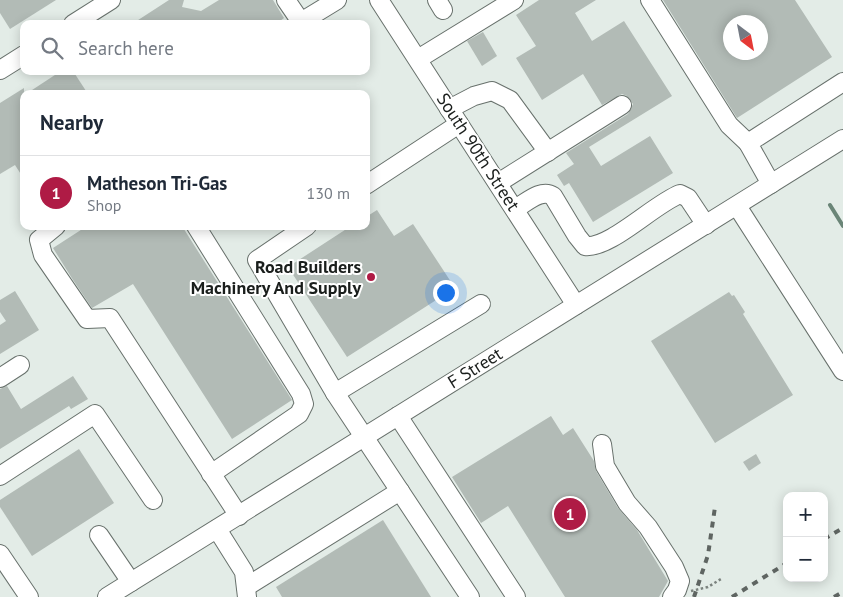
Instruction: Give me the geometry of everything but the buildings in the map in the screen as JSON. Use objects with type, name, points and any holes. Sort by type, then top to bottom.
[{"type":"street","points":[[79,20],[111,0]]},
{"type":"street","points":[[286,0],[300,20]]},
{"type":"street","points":[[304,20],[337,0]]},
{"type":"street","name":"South 90th Street","points":[[379,0],[576,305]]},
{"type":"street","points":[[418,60],[514,0]]},
{"type":"street","points":[[650,0],[729,125],[748,143],[771,184]]},
{"type":"street","points":[[0,70],[20,58]]},
{"type":"street","points":[[748,143],[843,82]]},
{"type":"street","points":[[449,109],[474,96],[492,91],[510,100],[548,152]]},
{"type":"street","points":[[498,183],[622,105]]},
{"type":"street","points":[[370,182],[459,124]]},
{"type":"street","name":"F Street","points":[[107,597],[771,184],[841,144]]},
{"type":"street","points":[[515,210],[540,194],[548,193],[553,196],[577,236],[586,246],[591,246],[612,237],[680,194],[688,198],[706,225]]},
{"type":"street","points":[[736,206],[843,371]]},
{"type":"street","points":[[51,230],[39,240],[43,255],[87,319],[110,318],[239,516]]},
{"type":"street","points":[[198,230],[301,394],[304,404],[299,414],[211,474]]},
{"type":"street","points":[[300,230],[257,260],[335,393],[470,597]]},
{"type":"street","points":[[335,393],[481,304]]},
{"type":"street","points":[[0,378],[20,365]]},
{"type":"street","points":[[0,476],[95,414],[153,500]]},
{"type":"street","points":[[398,416],[516,597]]},
{"type":"street","points":[[602,444],[606,466],[627,503],[648,527],[674,567],[680,581],[674,594]]},
{"type":"street","points":[[217,529],[244,572],[247,592],[400,491]]},
{"type":"street","points":[[99,535],[131,582]]},
{"type":"street","points":[[0,554],[29,597]]},
{"type":"path","points":[[674,594],[697,590],[721,579]]},
{"type":"waterway","points":[[830,205],[843,226]]},
{"type":"railway","points":[[694,597],[708,555],[715,507]]},
{"type":"railway","points":[[827,537],[843,528]]},
{"type":"railway","points":[[732,597],[783,565]]},
{"type":"railway","points":[[834,597],[843,592]]},
{"type":"place","name":"Road Builders Machinery And Supply","points":[[371,277]]},
{"type":"place","name":"Matheson Tri-Gas","points":[[570,514]]}]
